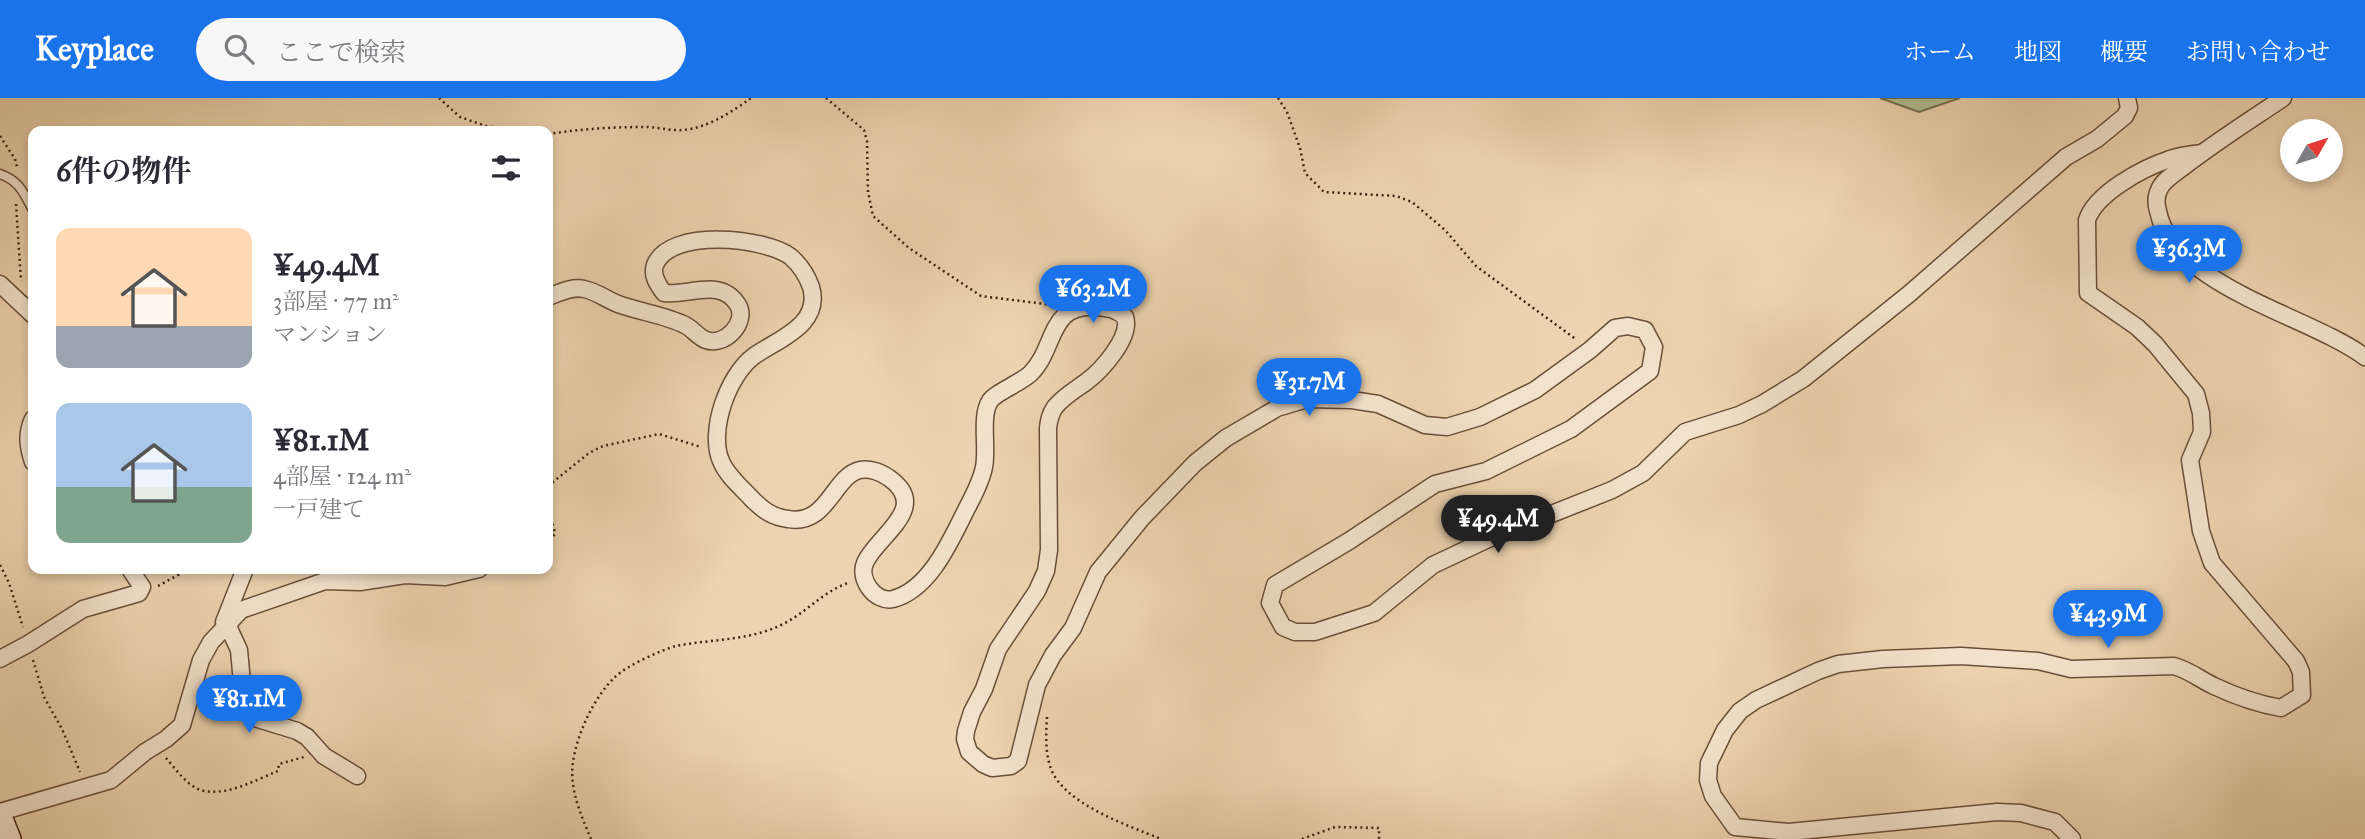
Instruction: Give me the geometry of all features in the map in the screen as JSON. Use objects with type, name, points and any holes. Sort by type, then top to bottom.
[{"type":"main road","points":[[0,813],[9,839]]},
{"type":"street","points":[[553,295],[570,289],[584,289],[638,311],[682,323],[704,339],[720,341],[736,328],[741,317],[740,307],[732,298],[715,289],[664,293],[655,275],[655,265],[662,256],[686,243],[732,239],[766,245],[790,256],[806,275],[811,289],[813,302],[810,313],[804,322],[754,356],[739,373],[726,397],[716,435],[721,461],[760,507],[769,514],[789,520],[802,520],[817,512],[853,473],[871,470],[891,479],[903,495],[903,513],[865,562],[864,577],[876,596],[891,600],[918,584],[939,562],[951,540],[982,474],[986,418],[993,396],[1018,383],[1035,369],[1044,356],[1056,325],[1069,312],[1094,306],[1116,310],[1125,317],[1126,331],[1117,348],[1086,382],[1065,397],[1050,417],[1049,550],[1046,571],[1037,591],[998,649],[966,731],[965,739],[969,752],[983,764],[992,768],[1011,766],[1020,758],[1027,717],[1037,685],[1076,621],[1098,572],[1142,518],[1195,463],[1226,438],[1278,408],[1307,399],[1352,400],[1378,404],[1425,425],[1447,427],[1480,417],[1535,390],[1615,328],[1628,326],[1645,330],[1654,348],[1650,371],[1571,429],[1486,471],[1435,484],[1349,541],[1275,585],[1270,603],[1283,627],[1295,632],[1315,632],[1374,613],[1433,565],[1486,540],[1612,489],[1643,472],[1685,432],[1739,415],[1803,379],[1909,293],[2066,158],[2097,139],[2125,116],[2129,107],[2127,98]]},
{"type":"street","points":[[2283,98],[2202,153],[2164,183],[2158,191],[2160,220],[2177,247],[2202,271],[2238,292],[2332,336],[2365,357]]},
{"type":"street","points":[[2072,839],[2054,822],[2021,813],[1997,812],[1789,832],[1735,827],[1713,796],[1708,780],[1709,763],[1725,730],[1740,711],[1756,700],[1838,664],[1961,656],[2038,661],[2071,669],[2174,666],[2190,670],[2212,685],[2262,705],[2281,708],[2301,695],[2301,672],[2296,662],[2212,563],[2201,531],[2190,460],[2202,432],[2196,394],[2146,335],[2088,293],[2087,220],[2090,210],[2104,196],[2135,174],[2171,158],[2202,153]]},
{"type":"street","points":[[0,284],[28,309]]},
{"type":"street","points":[[0,659],[83,609],[135,594],[141,590],[140,582],[134,574]]},
{"type":"street","points":[[224,627],[243,574]]},
{"type":"street","points":[[0,813],[111,780],[166,739],[182,725],[201,660],[211,642],[241,610],[324,581],[369,582],[405,575],[445,577],[458,574]]},
{"type":"street","points":[[224,627],[239,650],[244,705],[249,713],[258,719],[307,737],[321,752],[357,776]]},
{"type":"lane","points":[[0,174],[23,189],[28,200]]},
{"type":"path","points":[[439,98],[460,117],[486,126]]},
{"type":"path","points":[[553,133],[581,128],[648,127],[683,130],[709,122],[736,109],[751,98]]},
{"type":"path","points":[[826,98],[864,130],[867,141],[867,192],[873,216],[909,247],[981,296],[1060,306],[1069,312]]},
{"type":"path","points":[[1278,98],[1287,112],[1300,148],[1304,173],[1324,192],[1396,196],[1412,202],[1444,230],[1476,266],[1590,350]]},
{"type":"path","points":[[0,136],[15,159],[19,176]]},
{"type":"path","points":[[15,201],[28,309]]},
{"type":"path","points":[[553,482],[589,453],[603,446],[659,434],[699,445],[721,461]]},
{"type":"path","points":[[0,565],[9,583],[44,697],[89,787]]},
{"type":"path","points":[[141,590],[165,583],[180,574]]},
{"type":"path","points":[[591,839],[575,795],[572,764],[580,736],[598,698],[615,676],[657,653],[678,646],[749,635],[781,625],[833,588],[864,577]]},
{"type":"path","points":[[1048,708],[1046,740],[1049,765],[1063,788],[1087,805],[1161,839]]},
{"type":"path","points":[[154,746],[190,784],[200,790],[216,791],[247,784],[278,771],[279,764],[321,752]]},
{"type":"path","points":[[1302,839],[1335,827],[1379,828],[1379,839]]},
{"type":"green space","points":[[1880,98],[1960,98],[1919,112]]}]
